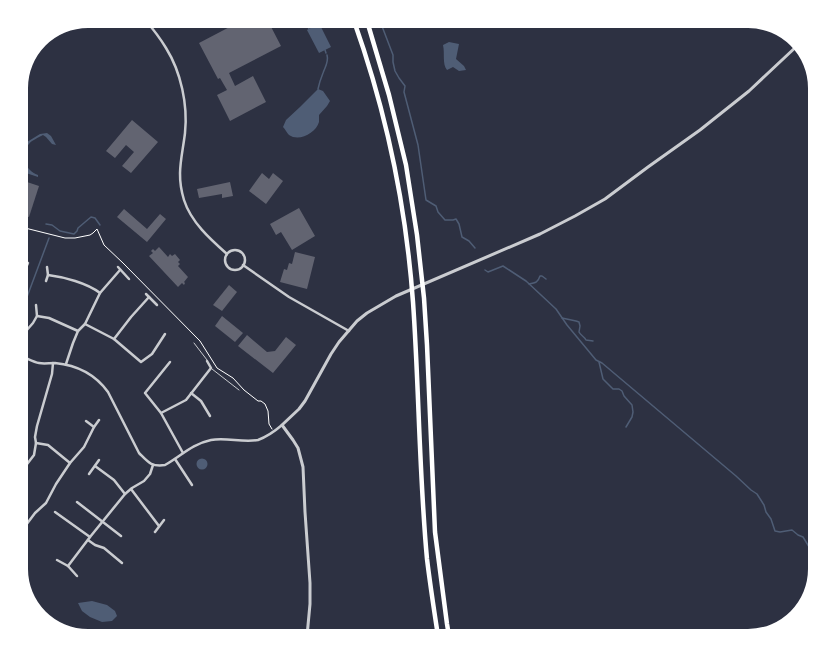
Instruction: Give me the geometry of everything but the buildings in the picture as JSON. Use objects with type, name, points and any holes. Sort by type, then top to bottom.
[{"type":"highway","points":[[356,28],[382,108],[393,157],[406,235],[413,300],[427,559],[437,629]]},
{"type":"highway","points":[[369,28],[390,95],[406,165],[418,235],[427,345],[435,532],[448,629]]},
{"type":"street","points":[[152,28],[167,48],[174,64],[183,96],[186,115],[180,166],[180,184],[184,200],[198,226],[227,254]]},
{"type":"street","points":[[28,359],[39,363],[66,364],[76,367],[86,371],[103,385],[139,453],[146,461],[153,465],[165,465],[200,443],[231,439],[257,440],[274,431],[299,409],[339,342],[367,313],[396,296],[540,234],[605,199],[700,130],[749,91],[793,49]]},
{"type":"street","points":[[233,250],[240,251],[244,257],[243,265],[237,269],[232,269],[229,267],[225,259],[227,254],[233,250]]},
{"type":"street","points":[[243,265],[289,297],[349,331]]},
{"type":"street","points":[[46,281],[48,275],[47,267]]},
{"type":"street","points":[[66,364],[78,332],[85,324],[100,293],[120,268],[129,278]]},
{"type":"street","points":[[48,275],[62,277],[94,289],[100,293]]},
{"type":"street","points":[[146,294],[157,305]]},
{"type":"street","points":[[114,339],[130,317],[149,297]]},
{"type":"street","points":[[28,329],[37,316],[36,305]]},
{"type":"street","points":[[37,316],[49,318],[78,332]]},
{"type":"street","points":[[85,324],[114,339],[141,362],[152,354],[165,334]]},
{"type":"street","points":[[161,413],[186,400],[211,368],[207,361]]},
{"type":"street","points":[[170,362],[145,393],[161,413],[183,453]]},
{"type":"street","points":[[28,464],[34,455],[36,443],[35,436],[52,374],[52,363]]},
{"type":"street","points":[[192,393],[201,401],[210,416]]},
{"type":"street","points":[[28,523],[46,502],[70,463],[84,446],[99,420]]},
{"type":"street","points":[[86,421],[94,427]]},
{"type":"street","points":[[282,425],[298,448],[303,467],[310,583],[310,604],[307,629]]},
{"type":"street","points":[[36,443],[48,446],[70,463]]},
{"type":"street","points":[[175,459],[192,484]]},
{"type":"street","points":[[89,474],[99,460]]},
{"type":"street","points":[[68,566],[125,494],[144,481],[150,474],[153,465]]},
{"type":"street","points":[[95,466],[114,480],[125,494]]},
{"type":"street","points":[[131,489],[159,526]]},
{"type":"street","points":[[77,502],[121,536]]},
{"type":"street","points":[[55,512],[89,538],[95,545],[104,548],[122,563]]},
{"type":"street","points":[[155,532],[164,520]]},
{"type":"street","points":[[57,560],[68,566],[77,576]]},
{"type":"lane","points":[[194,343],[207,361]]},
{"type":"lane","points":[[211,368],[239,390]]},
{"type":"path","points":[[28,229],[65,238],[90,235],[97,229],[104,245],[200,341],[217,368],[233,378],[244,390],[258,401],[265,404],[268,412],[269,424],[272,429]]},
{"type":"water","points":[[310,28],[322,28],[331,47],[319,53],[307,30]]},
{"type":"water","points":[[449,42],[459,44],[456,59],[464,66],[466,70],[459,71],[453,67],[447,70],[445,68],[443,45]]},
{"type":"water","points":[[318,89],[323,91],[330,101],[319,115],[319,122],[317,126],[311,133],[302,137],[293,137],[289,135],[283,127],[286,120]]},
{"type":"water","points":[[47,133],[51,136],[56,145],[52,144],[43,135],[33,140],[28,146],[28,141],[40,134]]},
{"type":"water","points":[[28,167],[33,173],[38,175],[38,177],[28,174]]},
{"type":"water","points":[[202,458],[206,460],[208,464],[206,468],[202,470],[198,468],[196,464],[198,460]]},
{"type":"water","points":[[92,601],[107,605],[115,611],[117,616],[112,621],[102,622],[90,617],[82,611],[78,603]]},
{"type":"waterway","points":[[383,28],[393,55],[395,71],[405,86],[404,92],[418,145],[426,200],[436,206],[438,212],[445,220],[456,219],[459,224],[462,237],[469,241],[475,248]]},
{"type":"waterway","points":[[318,89],[327,62],[327,55]]},
{"type":"waterway","points":[[46,224],[52,225],[60,231],[74,234],[78,228],[91,217],[95,218],[100,225]]},
{"type":"waterway","points":[[28,294],[49,238]]},
{"type":"waterway","points":[[485,270],[488,272],[503,266],[526,281],[556,309],[567,325],[596,360],[602,363],[757,494],[771,519],[775,531],[780,532],[792,530],[803,537],[808,545]]},
{"type":"waterway","points":[[529,284],[536,282],[540,276],[546,279]]},
{"type":"waterway","points":[[562,318],[579,322],[579,332],[586,340],[593,341]]},
{"type":"waterway","points":[[599,362],[603,379],[613,389],[619,389],[622,391],[624,396],[632,405],[632,417],[626,427]]}]
